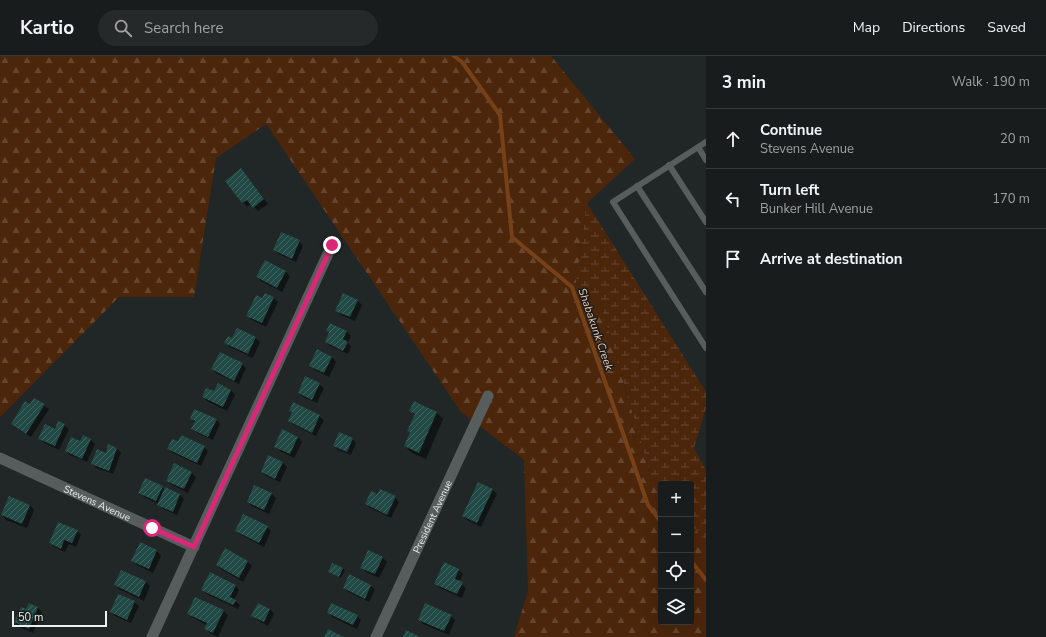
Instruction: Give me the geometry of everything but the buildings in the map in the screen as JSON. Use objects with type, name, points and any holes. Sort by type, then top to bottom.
[{"type":"street","points":[[152,637],[332,245]]},
{"type":"street","name":"President Avenue","points":[[376,637],[488,396]]},
{"type":"street","name":"Stevens Avenue","points":[[0,458],[194,547]]},
{"type":"lane","points":[[706,142],[613,202],[706,348]]},
{"type":"lane","points":[[698,147],[706,160]]},
{"type":"lane","points":[[669,165],[706,222]]},
{"type":"lane","points":[[637,186],[706,292]]},
{"type":"green space","points":[[0,56],[551,56],[635,159],[587,203],[576,283],[602,309],[651,476],[658,484],[658,625],[694,625],[694,528],[706,542],[706,637],[514,637],[528,591],[524,460],[461,412],[266,124],[216,158],[194,297],[119,297],[0,417]]},
{"type":"green space","points":[[587,203],[706,392],[706,408],[694,448],[706,470],[706,542],[694,528],[694,481],[658,481],[658,484],[651,476],[602,309],[576,283]]},
{"type":"waterway","name":"Shabakunk Creek","points":[[454,56],[462,62],[500,115],[512,237],[572,287],[648,505],[658,518]]},
{"type":"waterway","name":"Shabakunk Creek","points":[[694,565],[706,580]]},
{"type":"route","points":[[152,528],[194,547],[332,245]]}]
